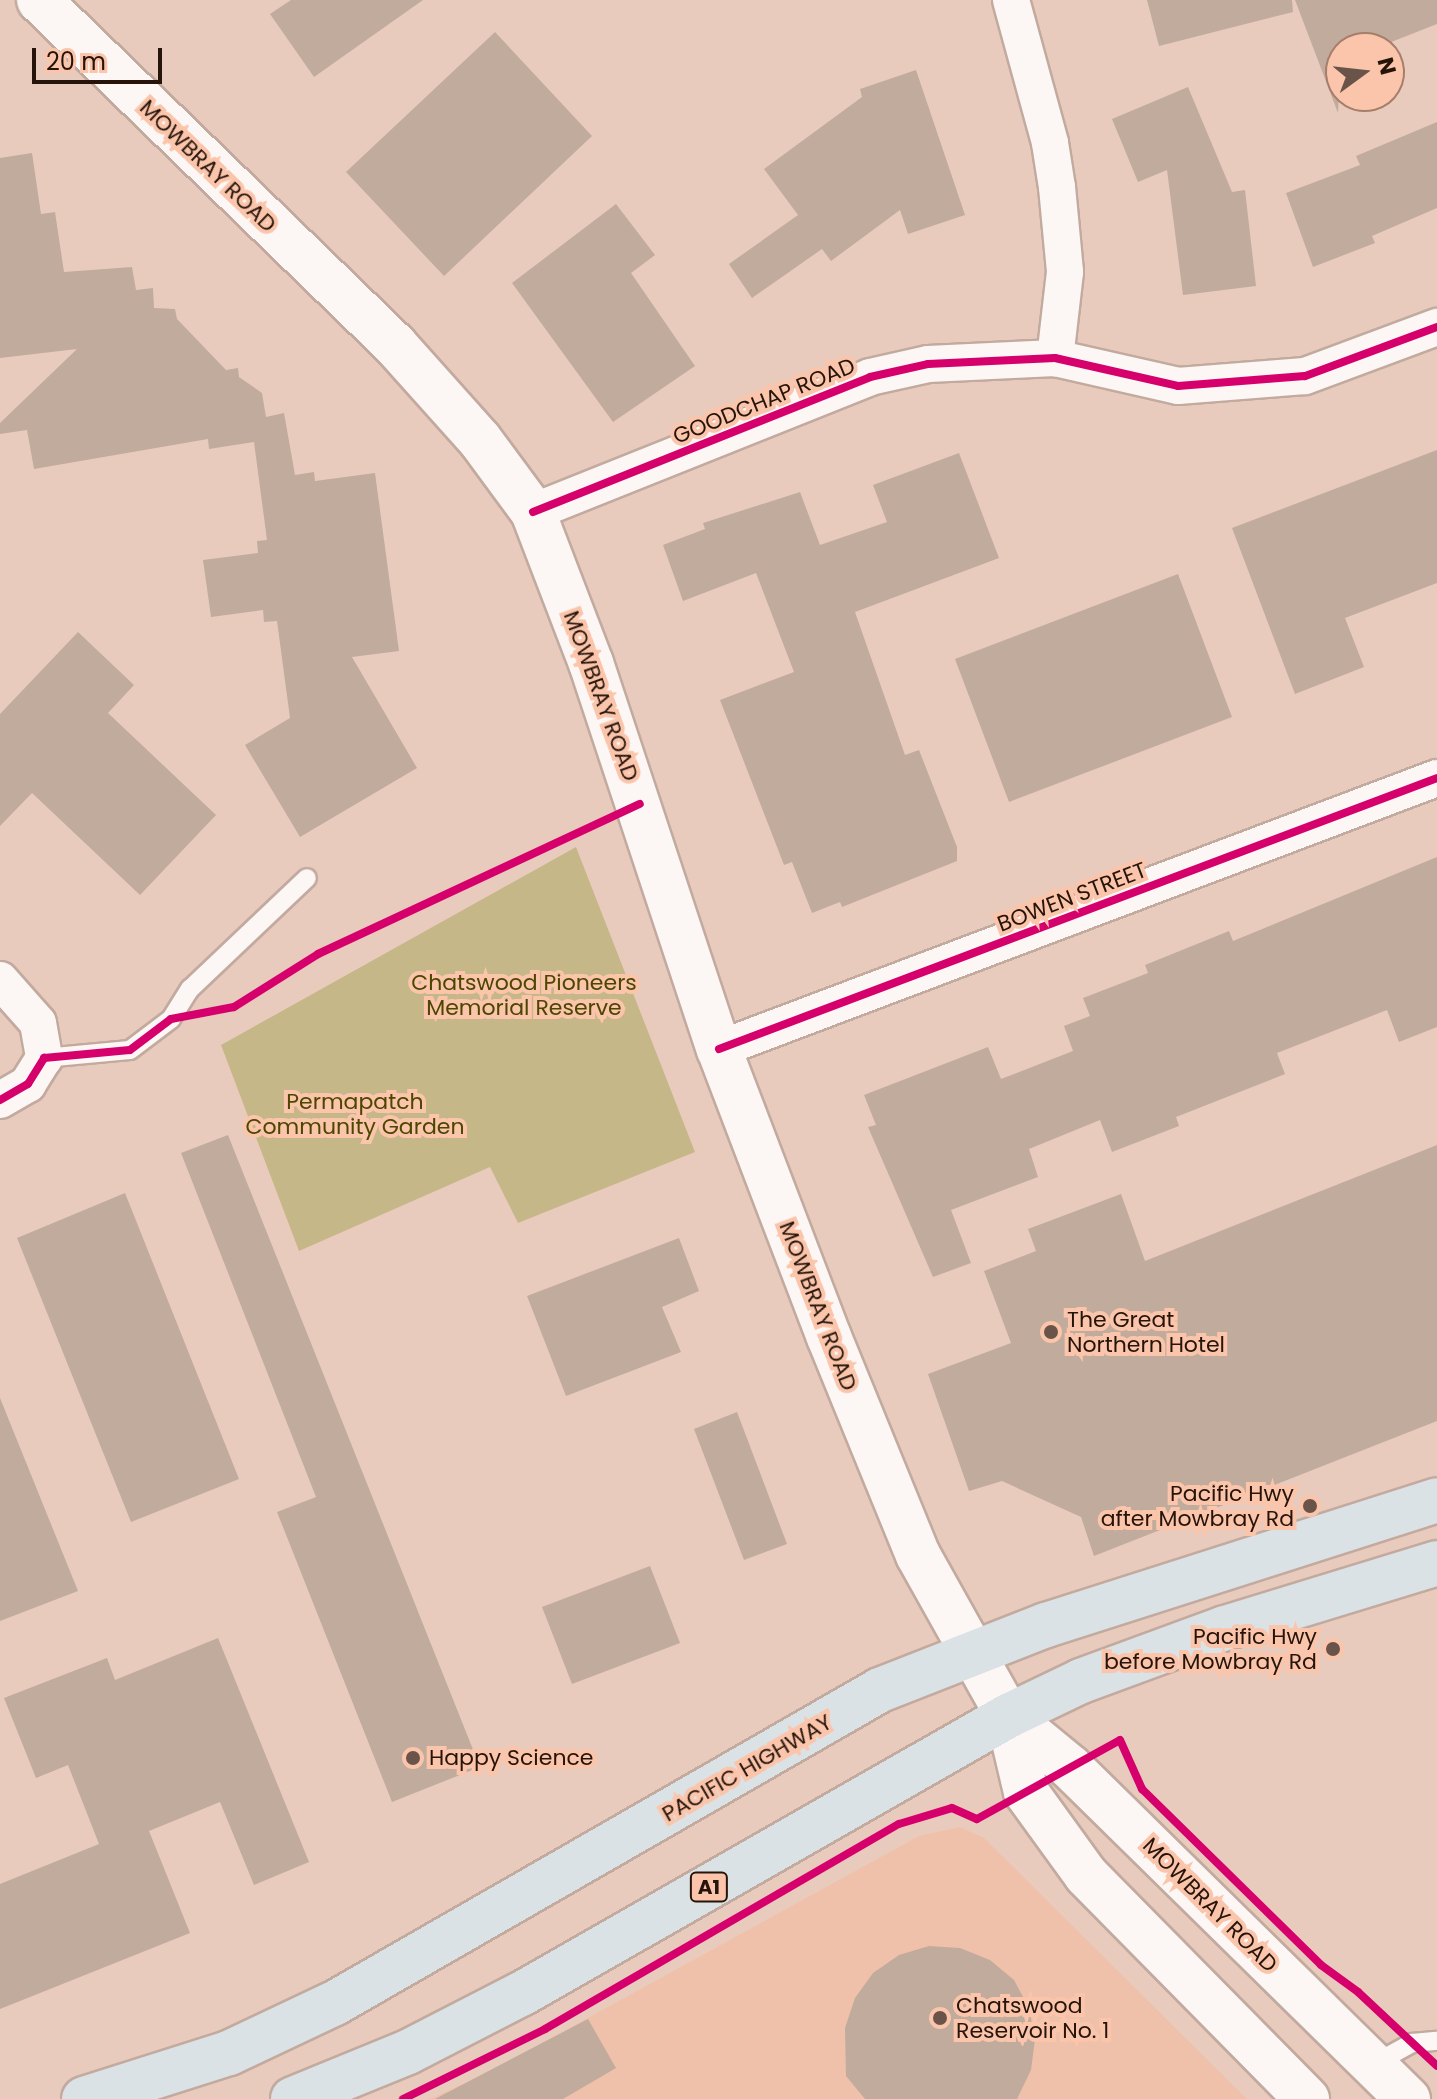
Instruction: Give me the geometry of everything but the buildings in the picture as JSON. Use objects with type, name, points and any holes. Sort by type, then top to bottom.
[{"type":"highway","name":"PACIFIC HIGHWAY","points":[[84,2099],[229,2053],[335,2003],[880,1690],[969,1651],[1437,1500]]},
{"type":"highway","name":"A1","points":[[293,2099],[408,2052],[523,1993],[1008,1716],[1081,1681],[1211,1633],[1437,1563]]},
{"type":"main road","name":"MOWBRAY ROAD","points":[[39,0],[395,345],[480,440],[533,512],[591,663],[719,1049],[907,1531],[969,1651],[1008,1716],[1026,1792],[1086,1875],[1307,2099]]},
{"type":"main road","name":"MOWBRAY ROAD","points":[[1008,1716],[1070,1767],[1408,2099]]},
{"type":"street","points":[[1011,0],[1050,143],[1057,187],[1065,272],[1055,358]]},
{"type":"street","name":"GOODCHAP ROAD","points":[[533,512],[870,377],[928,364],[1055,358],[1178,386],[1305,376],[1437,327]]},
{"type":"street","name":"BOWEN STREET","points":[[719,1049],[1437,778]]},
{"type":"street","points":[[0,980],[38,1023],[44,1058],[28,1084],[0,1100]]},
{"type":"lane","points":[[44,1058],[130,1050],[171,1019],[190,989],[307,878]]},
{"type":"lane","points":[[1372,2065],[1412,2043],[1437,2041]]},
{"type":"shaded area","points":[[960,1827],[984,1838],[1247,2099],[429,2099],[484,2075],[919,1836]]},
{"type":"green space","points":[[576,847],[695,1152],[518,1223],[490,1167],[299,1251],[221,1045]]},
{"type":"cycle path","points":[[533,512],[870,377],[928,364],[1055,358],[1178,386],[1305,376],[1437,327]]},
{"type":"cycle path","points":[[719,1049],[1437,778]]},
{"type":"cycle path","points":[[0,1100],[28,1084],[44,1058],[130,1050],[171,1019],[234,1007],[318,954],[640,804]]},
{"type":"cycle path","points":[[403,2099],[545,2029],[899,1824],[952,1808],[977,1819],[1120,1740],[1142,1789],[1321,1965],[1358,1992],[1437,2066]]},
{"type":"place","name":"The Great Northern Hotel","points":[[1051,1332]]},
{"type":"place","name":"Pacific Hwy after Mowbray Rd","points":[[1310,1506]]},
{"type":"place","name":"Pacific Hwy before Mowbray Rd","points":[[1333,1649]]},
{"type":"place","name":"Happy Science","points":[[413,1758]]},
{"type":"place","name":"Chatswood Reservoir No. 1","points":[[940,2018]]},
{"type":"park label","name":"Chatswood Pioneers Memorial Reserve","points":[[524,994]]},
{"type":"park label","name":"Permapatch Community Garden","points":[[355,1114]]}]
